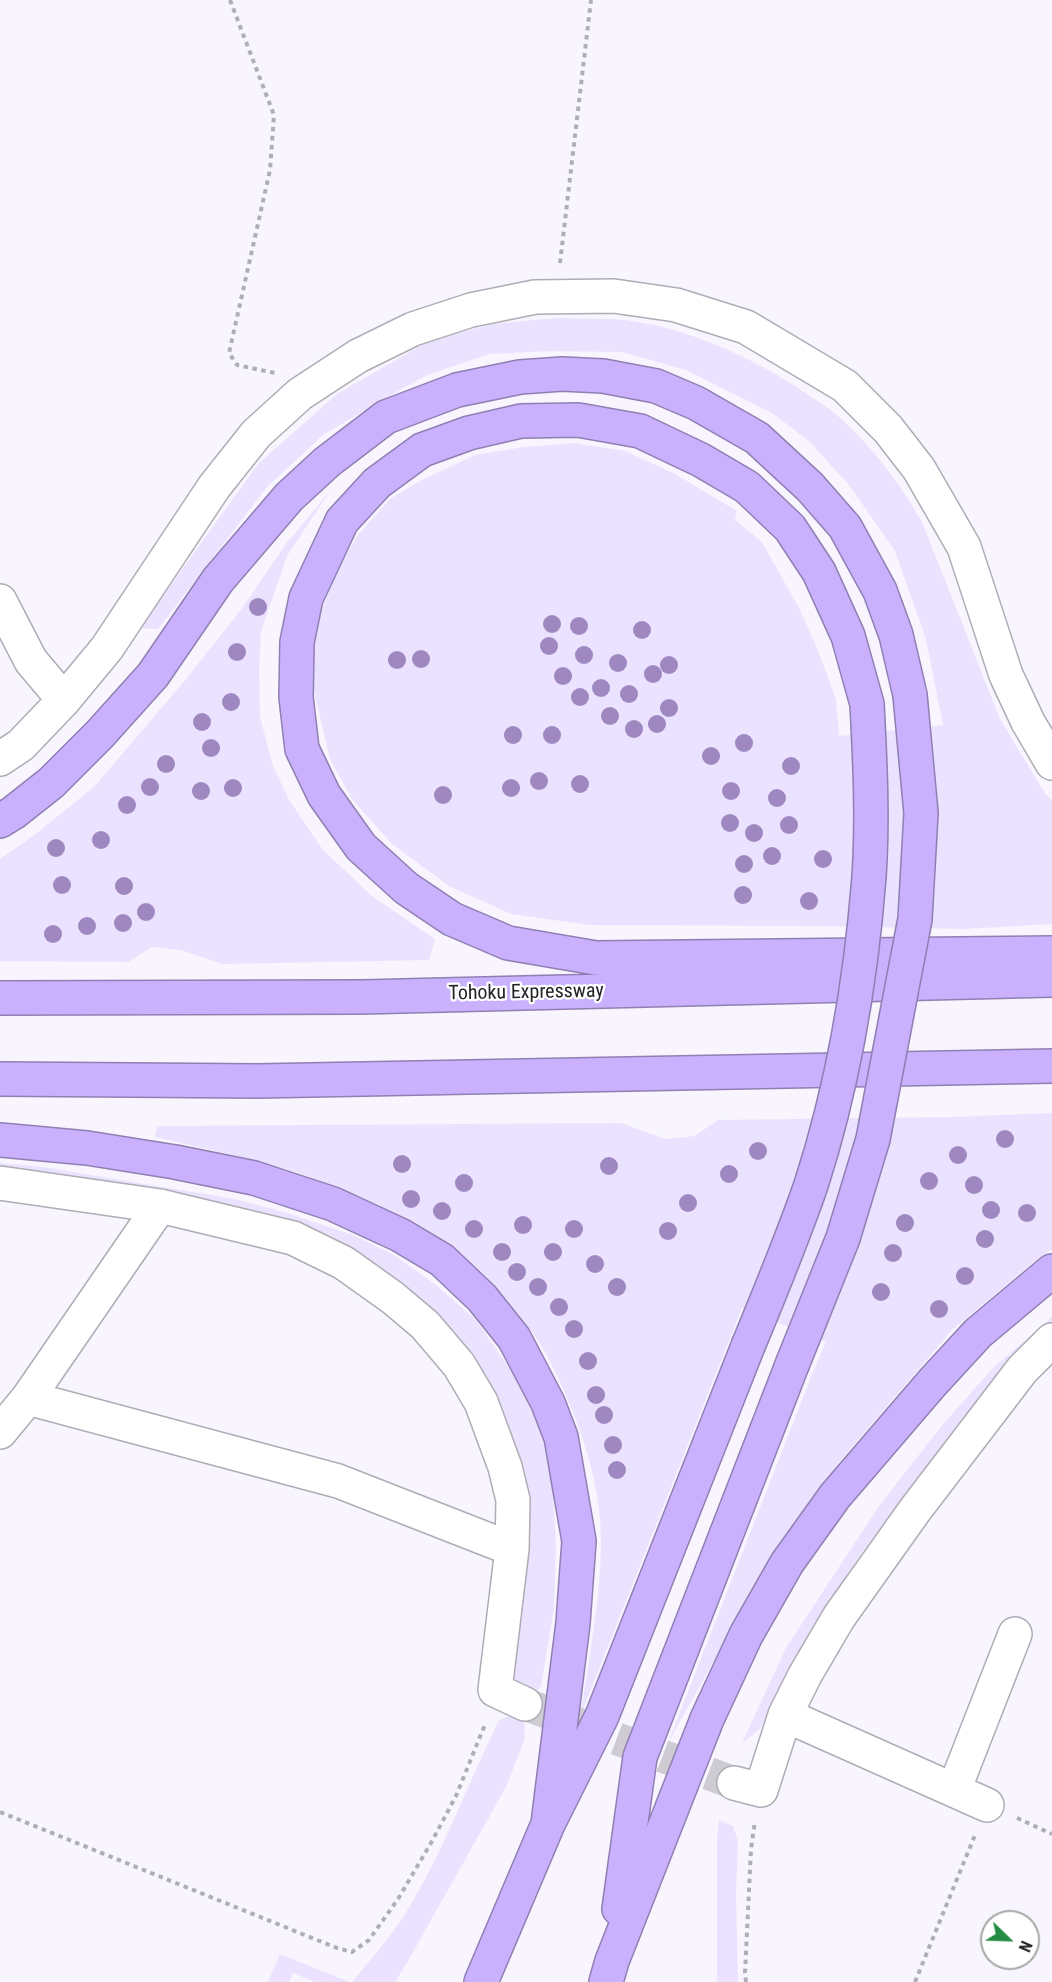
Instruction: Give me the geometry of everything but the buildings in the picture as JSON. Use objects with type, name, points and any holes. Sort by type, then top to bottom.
[{"type":"highway","points":[[0,821],[51,783],[100,734],[153,675],[218,579],[289,497],[327,462],[386,417],[457,390],[520,378],[562,374],[603,376],[656,386],[696,403],[757,438],[810,488],[845,527],[880,591],[896,635],[910,694],[921,813],[915,919],[873,1138],[843,1238],[640,1757],[609,1972]]},
{"type":"highway","points":[[482,1982],[548,1824],[602,1716],[787,1253],[811,1182],[832,1108],[854,1006],[869,877],[872,801],[867,704],[848,636],[834,604],[819,572],[790,528],[747,488],[701,460],[640,431],[578,420],[521,421],[469,433],[422,450],[377,483],[342,521],[306,598],[297,642],[296,697],[302,749],[324,795],[361,847],[406,888],[452,919],[508,943],[596,958],[1052,953]]},
{"type":"highway","name":"Tohoku Expressway","points":[[0,998],[362,998],[1052,980]]},
{"type":"highway","points":[[0,1079],[281,1081],[1052,1066]]},
{"type":"highway","points":[[0,1140],[87,1148],[254,1178],[333,1204],[400,1234],[442,1260],[482,1298],[514,1338],[548,1403],[561,1437],[579,1541],[573,1623],[548,1824]]},
{"type":"highway","points":[[609,1972],[707,1719],[746,1635],[787,1563],[835,1496],[932,1383],[978,1333],[1052,1271]]},
{"type":"street","points":[[0,759],[21,745],[64,700],[107,648],[214,487],[256,434],[300,394],[358,356],[413,329],[471,310],[535,297],[614,296],[676,305],[746,327],[845,386],[888,429],[919,469],[964,547],[1006,675],[1028,722],[1052,763]]},
{"type":"street","points":[[0,601],[31,661],[64,700]]},
{"type":"street","points":[[0,1183],[160,1206],[293,1238],[344,1263],[425,1324],[459,1365],[480,1402],[505,1467],[513,1500],[512,1549],[495,1690],[525,1704]]},
{"type":"street","points":[[0,1432],[28,1398],[160,1206]]},
{"type":"street","points":[[747,1786],[805,1675],[839,1617],[915,1510],[1022,1370],[1052,1340]]},
{"type":"street","points":[[28,1398],[338,1481],[512,1549]]},
{"type":"street","points":[[954,1790],[1015,1634]]},
{"type":"street","points":[[785,1715],[987,1805]]},
{"type":"path","points":[[230,0],[274,115],[270,170],[229,353],[237,365],[283,374],[300,394]]},
{"type":"path","points":[[561,296],[560,268],[591,0]]},
{"type":"path","points":[[0,1812],[337,1948],[352,1952],[369,1940],[398,1899],[431,1843],[456,1796],[482,1734],[495,1690]]},
{"type":"path","points":[[746,1982],[750,1849],[747,1786]]},
{"type":"path","points":[[915,1982],[987,1805]]},
{"type":"shaded area","points":[[556,318],[616,319],[649,324],[699,338],[724,348],[794,385],[837,415],[875,454],[905,494],[922,522],[1000,719],[1044,792],[1052,801],[1052,924],[964,929],[590,925],[511,914],[449,886],[392,844],[352,799],[330,759],[314,691],[313,645],[319,617],[337,571],[357,536],[390,499],[420,481],[475,455],[524,447],[574,443],[625,451],[673,473],[737,511],[735,520],[762,542],[799,608],[836,699],[839,736],[943,725],[926,639],[895,551],[849,485],[809,441],[772,413],[686,370],[622,352],[552,351],[489,354],[427,375],[323,435],[267,487],[158,629],[140,628],[258,464],[337,394],[429,341],[493,324]]},
{"type":"shaded area","points":[[330,491],[287,556],[261,631],[260,717],[273,766],[289,800],[323,850],[373,897],[435,939],[429,960],[223,964],[181,950],[152,947],[128,962],[0,961],[0,859],[33,836],[94,787],[187,678],[240,611],[286,544]]},
{"type":"shaded area","points":[[1052,1113],[1052,1249],[952,1330],[842,1459],[780,1542],[668,1743],[826,1342],[742,1308],[580,1717],[599,1589],[601,1528],[599,1509],[593,1474],[577,1422],[546,1353],[534,1334],[508,1302],[464,1261],[414,1227],[388,1213],[296,1172],[155,1137],[157,1126],[621,1123],[665,1139],[695,1136],[718,1120],[955,1117]]},
{"type":"shaded area","points":[[0,1163],[43,1167],[235,1199],[287,1213],[353,1235],[394,1255],[436,1285],[476,1320],[514,1375],[539,1425],[552,1476],[556,1546],[554,1608],[541,1686],[530,1698],[512,1682],[527,1549],[524,1470],[498,1399],[478,1368],[358,1263],[0,1171]]},
{"type":"shaded area","points":[[1052,1317],[1052,1329],[1014,1362],[964,1417],[859,1556],[811,1631],[761,1728],[742,1743],[786,1648],[879,1506],[944,1423],[994,1367]]},
{"type":"shaded area","points":[[510,1716],[524,1719],[525,1738],[506,1787],[408,1961],[395,1982],[352,1982],[390,1936],[410,1906],[446,1838],[499,1720]]},
{"type":"shaded area","points":[[719,1820],[733,1826],[738,1842],[736,1893],[738,1982],[717,1982],[717,1836]]},
{"type":"shaded area","points":[[280,1954],[349,1982],[315,1982],[293,1973],[289,1982],[268,1982]]},
{"type":"tunnel","points":[[525,1704],[734,1783]]}]
